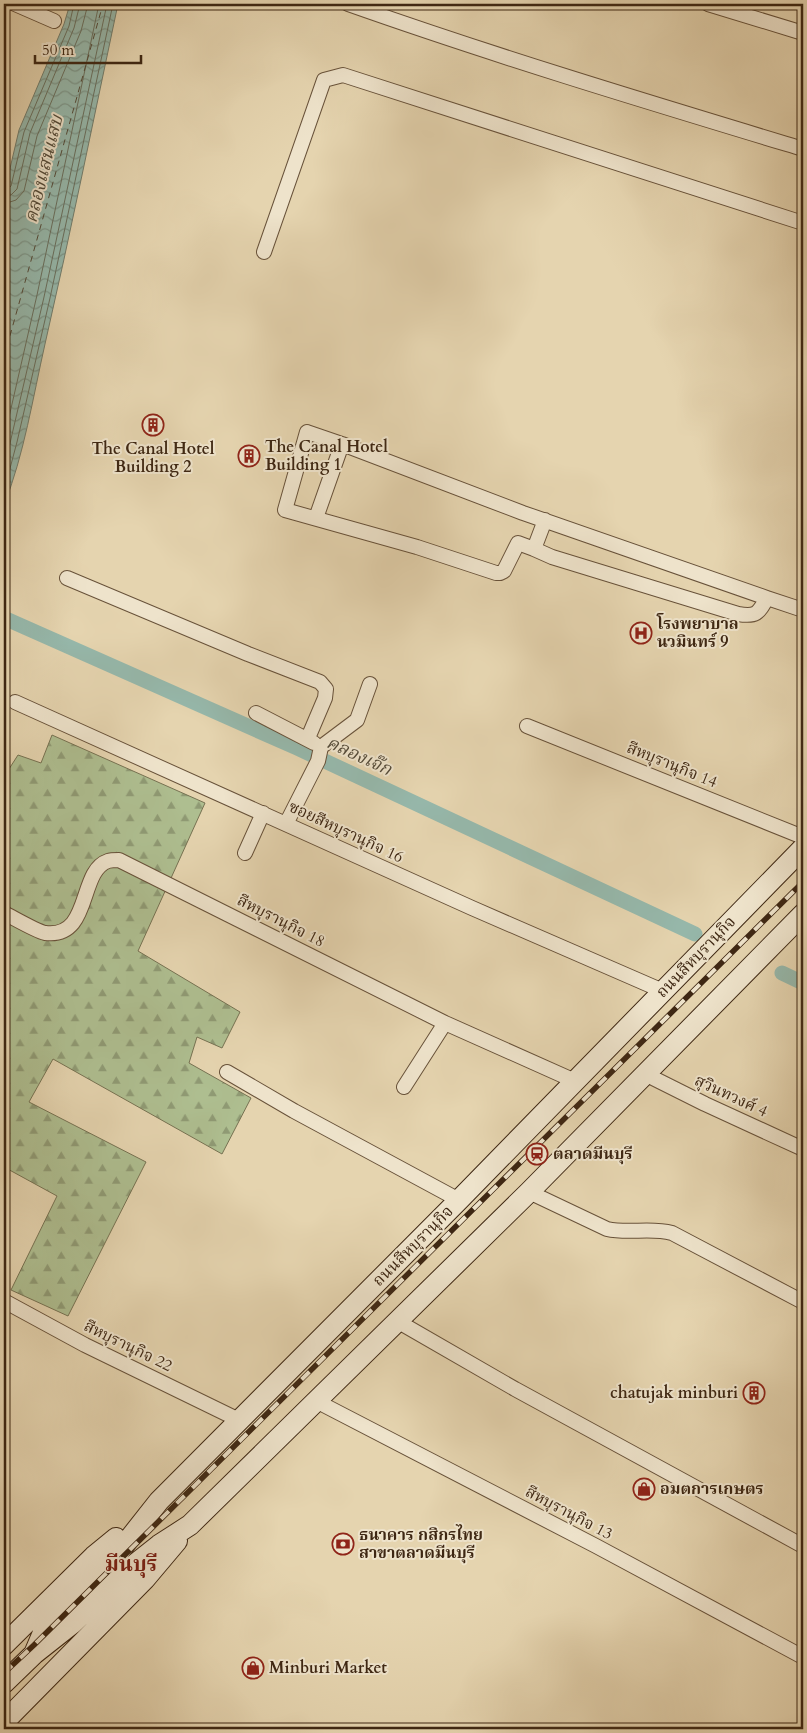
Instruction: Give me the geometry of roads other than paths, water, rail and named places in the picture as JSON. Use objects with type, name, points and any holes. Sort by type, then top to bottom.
[{"type":"main road","name":"ถนนสีหบุรานุกิจ","points":[[34,1654],[45,1628],[118,1553],[159,1501],[459,1200],[803,848]]},
{"type":"main road","name":"ถนนสีหบุรานุกิจ","points":[[4,1683],[34,1654],[72,1624],[135,1564],[190,1525],[528,1192],[803,914]]},
{"type":"main road","points":[[4,1645],[94,1556],[159,1501]]},
{"type":"main road","points":[[4,1722],[145,1579],[190,1525]]},
{"type":"street","points":[[15,4],[54,21]]},
{"type":"street","points":[[348,4],[623,94],[803,149]]},
{"type":"street","points":[[708,4],[803,33]]},
{"type":"street","points":[[264,252],[324,80],[343,75],[803,223]]},
{"type":"street","points":[[767,598],[761,610],[755,614],[749,616],[738,614],[552,557],[518,543],[504,571],[496,573],[416,547],[284,510],[307,432],[545,520],[803,610]]},
{"type":"street","points":[[316,518],[342,444]]},
{"type":"street","points":[[534,549],[545,520]]},
{"type":"street","points":[[67,578],[320,682],[326,689],[325,698],[308,738]]},
{"type":"street","points":[[286,824],[318,761],[321,747],[357,720],[370,684]]},
{"type":"street","name":"ซอยสีหบุรานุกิจ 16","points":[[15,702],[663,992]]},
{"type":"street","points":[[256,713],[308,738],[321,747]]},
{"type":"street","name":"สีหบุรานุกิจ 14","points":[[527,726],[803,837]]},
{"type":"street","points":[[245,853],[264,813]]},
{"type":"street","name":"สีหบุรานุกิจ 18","points":[[4,913],[44,933],[62,932],[75,921],[95,872],[106,862],[119,860],[446,1023],[575,1081]]},
{"type":"street","points":[[404,1087],[446,1023]]},
{"type":"street","points":[[227,1072],[294,1111],[459,1200]]},
{"type":"street","name":"สุวินทวงศ์ 4","points":[[645,1074],[704,1104],[803,1149]]},
{"type":"street","points":[[528,1192],[608,1229],[621,1232],[659,1230],[672,1233],[803,1302]]},
{"type":"street","name":"สีหบุรานุกิจ 22","points":[[4,1301],[85,1345],[239,1420]]},
{"type":"street","points":[[397,1320],[515,1389],[803,1546]]},
{"type":"street","name":"สีหบุรานุกิจ 13","points":[[316,1401],[596,1546],[803,1657]]},
{"type":"water","name":"คลองแสนแสบ","points":[[70,4],[118,4],[27,426],[17,466],[4,505],[4,194],[19,130],[64,24]]},
{"type":"waterway","name":"คลองเจ๊ก","points":[[4,618],[297,748],[695,934]]},
{"type":"waterway","name":"คลองเจ๊ก","points":[[782,973],[803,983]]},
{"type":"railway","points":[[4,1673],[803,882]]},
{"type":"place","name":"The Canal Hotel Building 2","points":[[153,425]]},
{"type":"place","name":"The Canal Hotel Building 1","points":[[249,456]]},
{"type":"place","name":"โรงพยาบาล นวมินทร์ 9","points":[[641,633]]},
{"type":"place","name":"ตลาดมีนบุรี","points":[[537,1154]]},
{"type":"place","name":"chatujak minburi","points":[[754,1393]]},
{"type":"place","name":"อมตการเกษตร","points":[[644,1489]]},
{"type":"place","name":"ธนาคาร กสิกรไทย สาขาตลาดมีนบุรี","points":[[343,1544]]},
{"type":"place","name":"Minburi Market","points":[[253,1668]]},
{"type":"district","name":"มีนบุรี","points":[[131,1564]]}]
